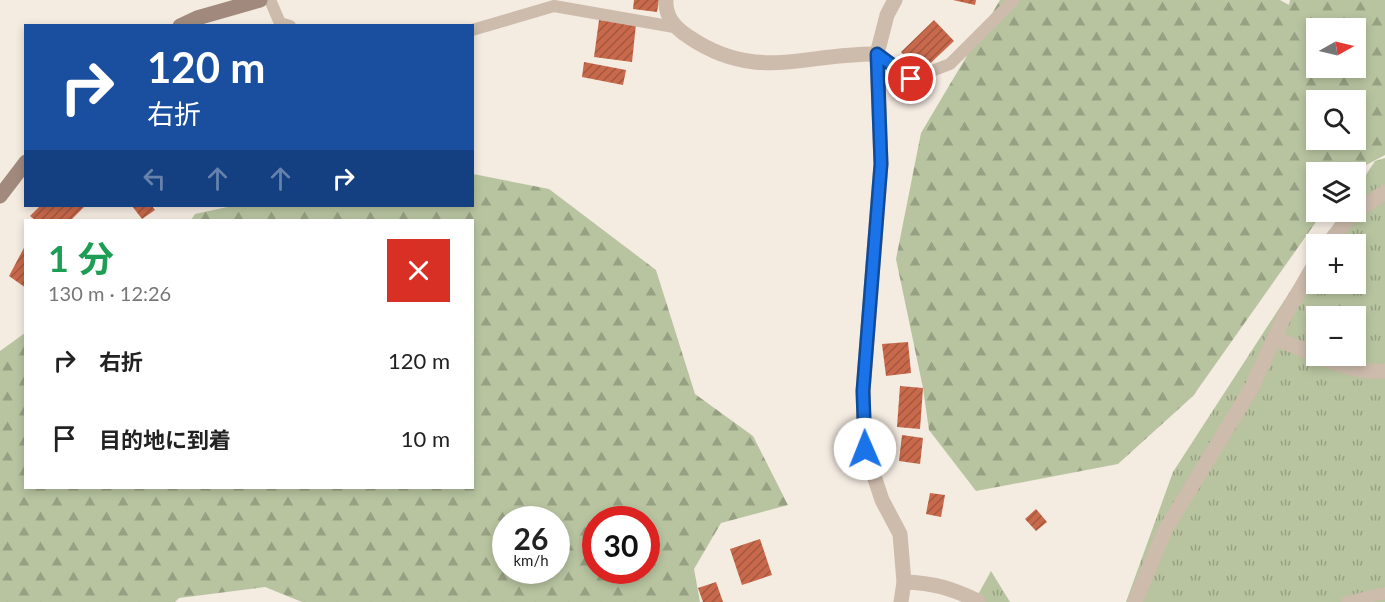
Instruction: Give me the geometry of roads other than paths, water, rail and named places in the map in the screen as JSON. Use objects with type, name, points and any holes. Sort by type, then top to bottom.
[{"type":"street","points":[[184,24],[197,18],[260,0]]},
{"type":"street","points":[[666,0],[666,8],[674,27],[700,44],[730,57],[764,64],[877,54]]},
{"type":"street","points":[[895,0],[886,15],[877,54],[881,164],[863,391],[865,449],[882,500],[900,534],[904,582],[901,602]]},
{"type":"street","points":[[0,196],[24,165]]},
{"type":"street","points":[[1336,234],[1350,216],[1385,192]]},
{"type":"street","points":[[1135,602],[1165,530],[1251,389],[1284,317],[1306,279]]},
{"type":"street","points":[[1274,338],[1306,351]]},
{"type":"street","points":[[1343,366],[1377,372],[1385,371]]},
{"type":"street","points":[[904,582],[940,585],[954,589],[979,602]]},
{"type":"lane","points":[[270,0],[280,23],[283,24]]},
{"type":"lane","points":[[877,54],[911,79],[950,64],[1014,0]]},
{"type":"lane","points":[[474,29],[554,6],[674,27]]},
{"type":"lane","points":[[1347,602],[1385,593]]}]
